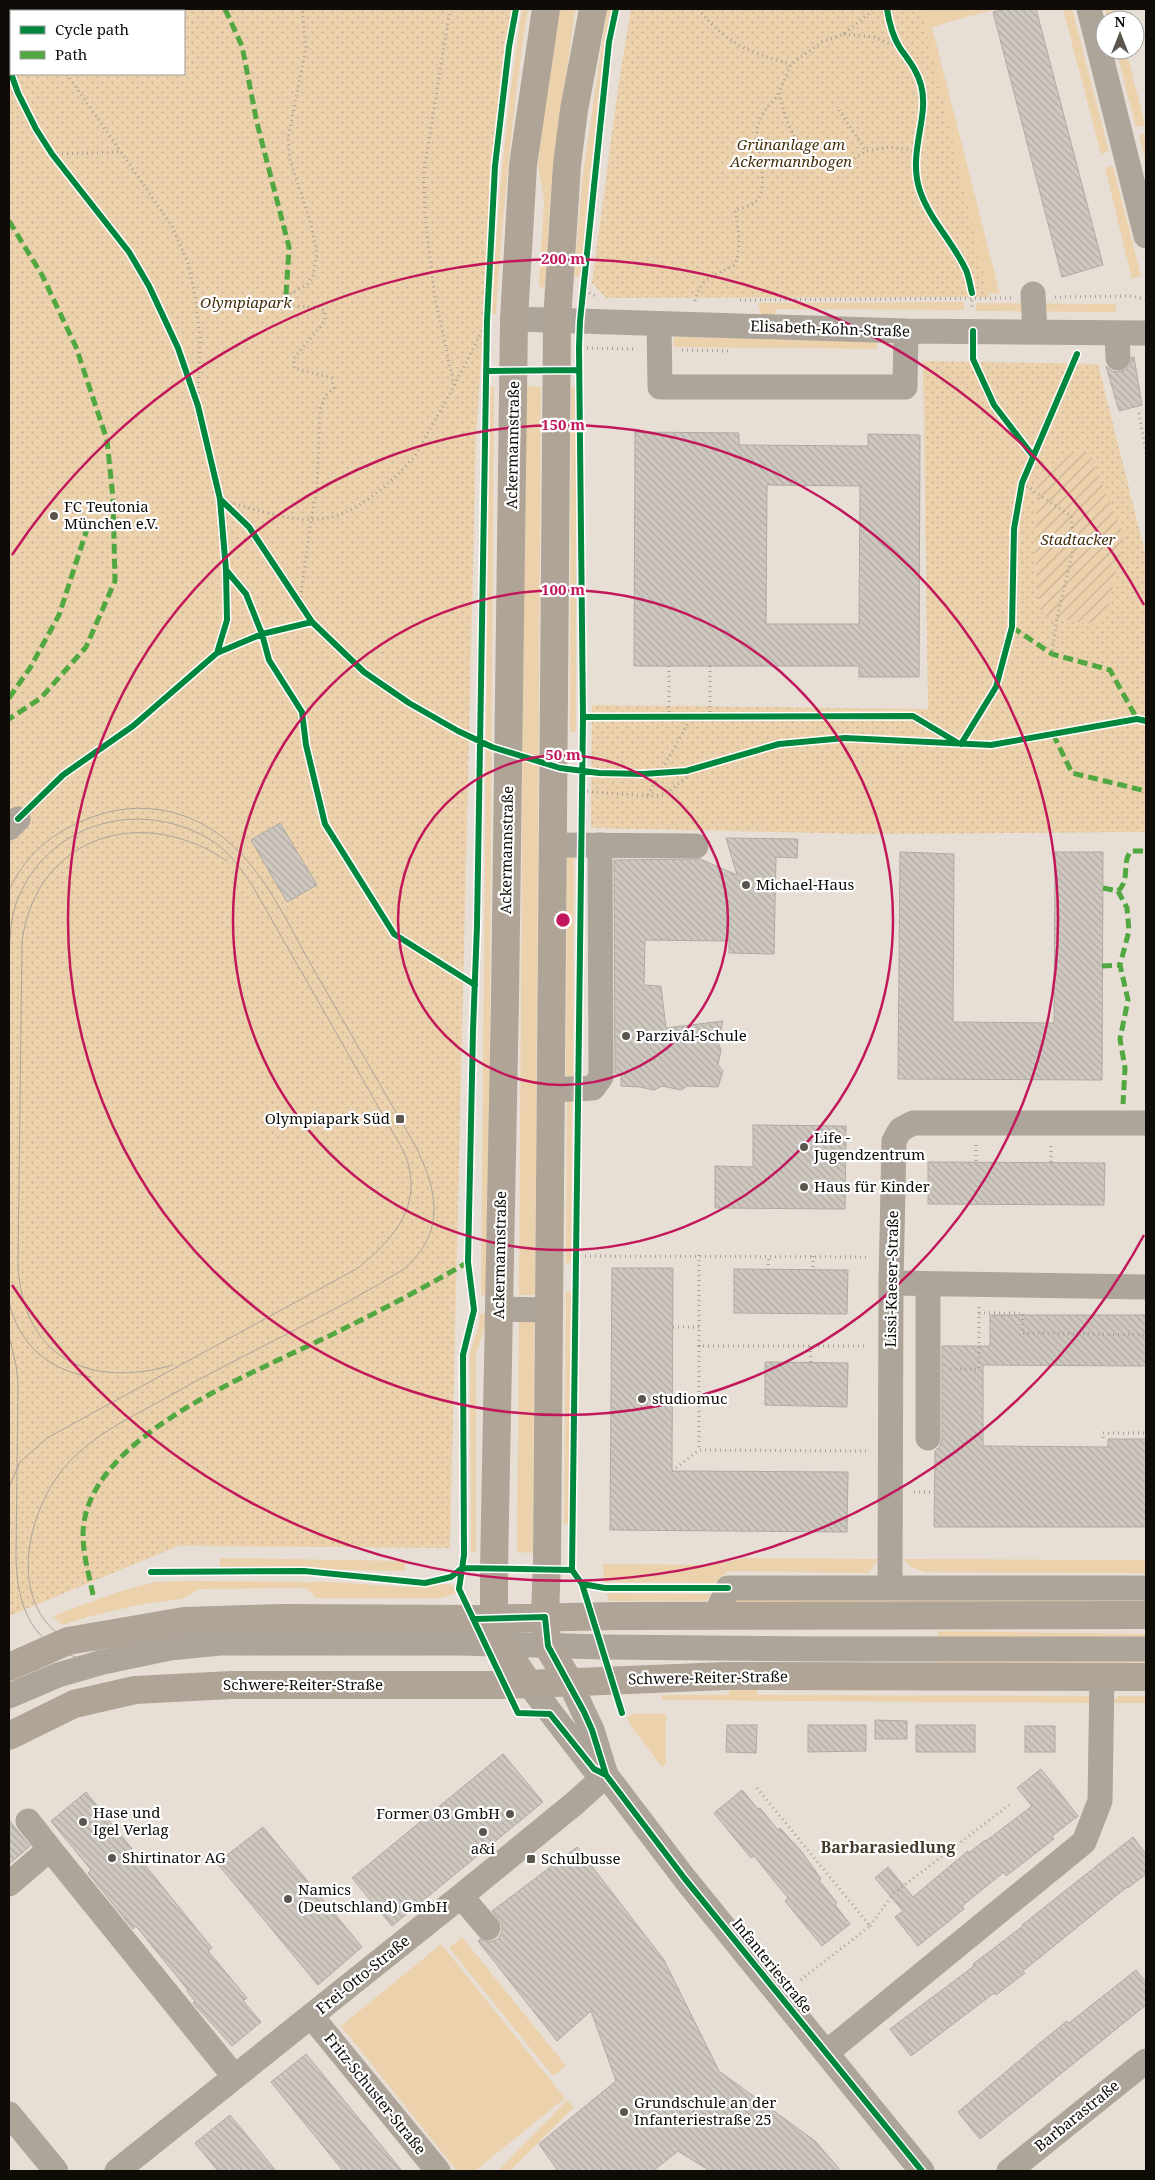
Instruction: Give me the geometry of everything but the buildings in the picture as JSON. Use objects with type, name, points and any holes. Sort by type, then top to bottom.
[{"type":"main road","name":"Ackermannstraße","points":[[528,1684],[499,1640],[494,1618],[514,319],[523,165],[546,9]]},
{"type":"main road","points":[[569,1681],[548,1646],[544,1617],[547,1561],[557,320],[567,165],[574,110],[593,9]]},
{"type":"main road","points":[[9,1667],[68,1641],[184,1621],[544,1617],[1146,1615]]},
{"type":"main road","name":"Schwere-Reiter-Straße","points":[[9,1736],[74,1704],[135,1690],[232,1684],[528,1684],[725,1676],[1146,1677]]},
{"type":"street","points":[[1089,9],[1146,236]]},
{"type":"street","points":[[1033,296],[1035,332]]},
{"type":"street","name":"Elisabeth-Kohn-Straße","points":[[514,319],[906,331],[1146,333]]},
{"type":"street","points":[[659,324],[660,387],[905,387],[906,331]]},
{"type":"street","points":[[1117,333],[1118,358]]},
{"type":"street","points":[[553,845],[696,846]]},
{"type":"street","points":[[551,1090],[593,1088],[601,1077],[600,845]]},
{"type":"street","name":"Lissi-Kaeser-Straße","points":[[890,1587],[891,1284],[894,1141],[900,1130],[913,1123],[1146,1123]]},
{"type":"street","points":[[891,1284],[1146,1287]]},
{"type":"street","points":[[928,1285],[928,1438]]},
{"type":"street","points":[[499,1309],[549,1310]]},
{"type":"street","points":[[715,1616],[728,1588],[1146,1588]]},
{"type":"street","points":[[9,1696],[58,1675],[86,1666],[131,1655],[199,1644],[275,1642],[815,1649],[1146,1649]]},
{"type":"street","points":[[826,2053],[1084,1842],[1100,1801],[1102,1676]]},
{"type":"street","name":"Infanteriestraße","points":[[569,1681],[592,1730],[606,1774],[662,1850],[922,2171]]},
{"type":"street","name":"Infanteriestraße","points":[[528,1684],[594,1769],[606,1774]]},
{"type":"street","name":"Frei-Otto-Straße","points":[[117,2171],[234,2076],[312,2017],[575,1803],[606,1774]]},
{"type":"street","points":[[28,1821],[234,2076]]},
{"type":"street","points":[[9,1884],[50,1850]]},
{"type":"street","points":[[461,1896],[488,1928]]},
{"type":"street","name":"Fritz-Schuster-Straße","points":[[312,2017],[438,2171]]},
{"type":"street","name":"Barbarastraße","points":[[1009,2171],[1146,2061]]},
{"type":"street","points":[[9,2114],[56,2171]]},
{"type":"path","points":[[300,602],[317,489],[320,410],[325,396],[334,388],[332,378],[294,368],[294,358],[320,329],[325,320],[325,311],[319,307],[290,306],[287,303],[286,296],[307,285],[313,276],[317,253],[310,221],[290,160],[288,138],[306,48],[302,9]]},
{"type":"path","points":[[450,9],[424,171],[425,217],[435,298],[454,385]]},
{"type":"path","points":[[698,9],[716,28],[738,46],[791,64]]},
{"type":"path","points":[[695,301],[698,288],[708,279],[735,265],[739,253],[740,239],[735,210],[755,202],[759,198],[762,182],[757,128],[762,114],[779,93],[791,64],[822,42],[844,34],[868,14],[871,9]]},
{"type":"path","points":[[887,9],[888,20],[899,47],[914,65],[922,86],[922,110],[915,151],[919,190],[931,215],[966,271],[972,293]]},
{"type":"path","points":[[844,34],[874,37],[899,47]]},
{"type":"path","points":[[68,75],[172,226],[188,263],[195,295],[200,337],[198,406]]},
{"type":"path","points":[[779,93],[786,119],[794,136],[808,154],[824,164],[843,166],[866,151],[889,147],[915,151]]},
{"type":"path","points":[[839,110],[866,151]]},
{"type":"path","points":[[52,154],[120,152]]},
{"type":"path","points":[[584,283],[590,293],[604,300]]},
{"type":"path","points":[[735,300],[1033,296],[1130,296],[1146,299]]},
{"type":"path","points":[[686,301],[705,301]]},
{"type":"path","points":[[220,499],[269,514],[289,518],[311,519],[334,517],[375,495],[414,456],[487,321],[514,319]]},
{"type":"path","points":[[1139,413],[1146,453]]},
{"type":"path","points":[[1022,483],[1071,516],[1074,546],[1057,618],[1052,654]]},
{"type":"path","points":[[217,652],[227,620],[226,570]]},
{"type":"path","points":[[14,823],[63,775],[132,726],[217,652],[262,634],[312,622]]},
{"type":"path","points":[[669,666],[669,717]]},
{"type":"path","points":[[710,666],[710,716]]},
{"type":"path","points":[[647,796],[692,716]]},
{"type":"path","points":[[582,791],[647,796],[664,795],[687,777],[686,771]]},
{"type":"path","points":[[976,1142],[976,1162]]},
{"type":"path","points":[[1051,1142],[1052,1163]]},
{"type":"path","points":[[699,1255],[699,1450]]},
{"type":"path","points":[[575,1256],[870,1257]]},
{"type":"path","points":[[768,1270],[769,1256]]},
{"type":"path","points":[[813,1256],[813,1270]]},
{"type":"path","points":[[927,1369],[979,1369],[979,1312],[1023,1313],[1022,1333],[1146,1335]]},
{"type":"path","points":[[673,1327],[699,1327]]},
{"type":"path","points":[[699,1346],[891,1346]]},
{"type":"path","points":[[810,1346],[811,1362]]},
{"type":"path","points":[[1102,1438],[1103,1433],[1146,1433]]},
{"type":"path","points":[[672,1471],[699,1450],[869,1451]]},
{"type":"path","points":[[911,1492],[934,1492]]},
{"type":"path","points":[[757,1788],[870,1926]]},
{"type":"path","points":[[780,1996],[870,1926],[894,1893],[1012,1803]]},
{"type":"green space","name":"Olympiapark","points":[[9,9],[514,9],[497,122],[476,437],[450,1548],[178,1546],[9,1616]]},
{"type":"green space","points":[[522,9],[528,9],[509,161],[496,314],[491,314],[503,161]]},
{"type":"green space","points":[[558,9],[575,9],[550,200],[545,286],[540,288],[544,200],[538,165],[550,56]]},
{"type":"green space","points":[[607,9],[612,9],[589,181],[581,277],[574,277],[582,181]]},
{"type":"green space","name":"Grünanlage am Ackermannbogen","points":[[631,9],[921,9],[989,297],[606,298],[592,283],[619,81]]},
{"type":"green space","points":[[893,9],[996,9],[932,27],[1000,294],[977,293]]},
{"type":"green space","points":[[1063,9],[1072,9],[1109,152],[1101,154]]},
{"type":"green space","points":[[1119,60],[1129,60],[1145,125],[1136,127]]},
{"type":"green space","points":[[1146,133],[1146,163],[1139,135]]},
{"type":"green space","points":[[1113,166],[1141,276],[1132,279],[1105,168]]},
{"type":"green space","points":[[964,302],[964,310],[775,309],[775,316],[761,314],[758,303]]},
{"type":"green space","points":[[976,303],[1116,304],[1116,312],[976,311]]},
{"type":"green space","points":[[674,337],[877,340],[877,349],[673,347]]},
{"type":"green space","points":[[923,361],[1098,364],[1146,557],[1146,832],[868,834],[591,828],[592,705],[928,709]]},
{"type":"green space","points":[[489,386],[494,386],[488,1295],[481,1295]]},
{"type":"green space","points":[[525,386],[541,387],[535,1295],[519,1295]]},
{"type":"green space","points":[[571,387],[576,387],[576,732],[570,732]]},
{"type":"green space","name":"Stadtacker","points":[[1077,451],[1087,452],[1090,455],[1124,536],[1106,617],[1098,625],[1046,617],[1040,609],[1034,547],[1039,475],[1044,468]]},
{"type":"green space","points":[[567,853],[574,853],[573,1080],[566,1080]]},
{"type":"green space","points":[[572,1097],[571,1262],[566,1264],[567,1101]]},
{"type":"green space","points":[[566,1292],[571,1292],[569,1524],[564,1524]]},
{"type":"green space","points":[[487,1313],[486,1324],[476,1353],[476,1552],[471,1552],[470,1355],[480,1314]]},
{"type":"green space","points":[[519,1315],[534,1315],[533,1553],[517,1552]]},
{"type":"green space","points":[[220,1558],[405,1561],[405,1571],[220,1568]]},
{"type":"green space","points":[[745,1558],[879,1559],[868,1573],[735,1571],[727,1572],[715,1583],[604,1582],[603,1564],[711,1565]]},
{"type":"green space","points":[[904,1559],[1146,1560],[1146,1573],[925,1572],[909,1566]]},
{"type":"green space","points":[[155,1582],[333,1582],[404,1587],[449,1584],[453,1586],[457,1593],[441,1598],[316,1598],[306,1588],[199,1589],[182,1599],[143,1604],[62,1625],[53,1616],[115,1593]]},
{"type":"green space","points":[[607,1593],[712,1594],[706,1601],[609,1601]]},
{"type":"green space","points":[[737,1596],[1146,1598],[1146,1604],[731,1602]]},
{"type":"green space","points":[[938,1631],[1146,1634],[1146,1638],[938,1638]]},
{"type":"green space","points":[[938,1659],[1146,1660],[1146,1666],[938,1664]]},
{"type":"green space","points":[[729,1687],[757,1687],[757,1695],[1091,1696],[1096,1703],[662,1700],[662,1695],[729,1695]]},
{"type":"green space","points":[[1118,1696],[1146,1696],[1146,1703],[1112,1703]]},
{"type":"green space","points":[[634,1714],[666,1714],[666,1764],[662,1767],[630,1725],[627,1717]]},
{"type":"green space","points":[[462,1937],[566,2066],[553,2076],[449,1948]]},
{"type":"green space","points":[[441,1944],[565,2098],[475,2171],[457,2171],[341,2026]]},
{"type":"green space","points":[[567,2100],[574,2107],[510,2171],[500,2169]]},
{"type":"tram line","points":[[9,890],[25,863],[45,843],[69,827],[98,815],[129,809],[159,810],[189,818],[217,833],[248,861],[284,914],[314,970],[416,1147],[424,1164],[433,1196],[434,1211],[427,1241],[404,1269],[347,1302],[121,1422],[86,1446],[57,1477],[43,1503],[33,1531],[28,1559],[30,1587],[39,1612],[57,1633],[83,1647],[111,1651],[158,1645]]},
{"type":"tram line","points":[[9,954],[12,919],[18,898],[33,871],[53,850],[76,834],[102,824],[130,819],[158,821],[187,828],[214,842],[240,867],[252,885],[404,1152],[410,1170],[411,1187],[409,1203],[395,1231],[358,1268],[47,1438],[20,1462],[9,1487]]},
{"type":"tram line","points":[[173,1365],[143,1371],[115,1373],[89,1369],[67,1360],[48,1345],[33,1325],[23,1299],[18,1267],[22,941],[32,905],[49,875],[72,854],[99,840],[130,833],[162,834],[195,844],[227,861]]},
{"type":"tram line","points":[[9,1303],[20,1331],[38,1353],[49,1362],[62,1368],[76,1374],[91,1377]]},
{"type":"tram line","points":[[9,1336],[18,1383],[16,1557],[20,1593],[24,1608],[40,1635],[67,1654],[85,1660]]},
{"type":"tram line","points":[[152,1646],[200,1639],[241,1637],[600,1642],[1146,1644]]},
{"type":"tram line","points":[[9,1704],[59,1681],[85,1672],[139,1659],[221,1649],[1146,1655]]},
{"type":"tram line","points":[[9,1688],[57,1668],[82,1660],[108,1655]]},
{"type":"marked path","points":[[225,9],[242,46],[257,123],[289,247],[286,296]]},
{"type":"marked path","points":[[9,221],[42,275],[76,347],[107,440],[113,498],[115,581],[86,647],[41,698],[9,719]]},
{"type":"marked path","points":[[9,698],[30,668],[59,615],[89,523]]},
{"type":"marked path","points":[[1012,627],[1052,654],[1110,670],[1137,719]]},
{"type":"marked path","points":[[1053,734],[1072,773],[1146,791]]},
{"type":"marked path","points":[[1118,891],[1124,881],[1128,856],[1131,851],[1146,851]]},
{"type":"marked path","points":[[1103,888],[1118,891],[1127,908],[1129,931],[1120,965],[1128,1000],[1120,1039],[1125,1068],[1123,1104]]},
{"type":"marked path","points":[[1102,966],[1120,965]]},
{"type":"marked path","points":[[93,1595],[84,1546],[83,1526],[99,1485],[123,1455],[155,1428],[193,1404],[233,1382],[373,1314],[468,1262]]},
{"type":"cycle path","points":[[516,9],[509,47],[495,166],[487,321],[477,926],[468,1262],[474,1310],[463,1355],[464,1555],[459,1589],[518,1713],[550,1714],[594,1769],[606,1775]]},
{"type":"cycle path","points":[[572,1570],[583,717],[579,348],[580,321],[609,42],[616,9]]},
{"type":"cycle path","points":[[887,9],[895,39],[915,70],[921,85],[923,110],[916,163],[920,191],[924,202],[961,260],[969,278],[972,293]]},
{"type":"cycle path","points":[[12,75],[18,93],[36,129],[52,154],[129,252],[149,286],[178,348],[198,406],[220,499],[226,570],[246,594],[262,634],[269,660],[302,712],[306,745],[325,824],[394,934],[475,985]]},
{"type":"cycle path","points":[[973,331],[973,359],[994,405],[1033,456]]},
{"type":"cycle path","points":[[961,744],[996,687],[1012,627],[1014,529],[1022,483],[1077,354]]},
{"type":"cycle path","points":[[486,371],[579,370]]},
{"type":"cycle path","points":[[220,499],[249,527],[312,622],[364,672],[409,703],[458,731],[492,747],[560,768],[599,773],[643,774],[686,771],[779,744],[845,738],[991,745],[1137,719],[1146,721]]},
{"type":"cycle path","points":[[217,653],[227,620],[226,570]]},
{"type":"cycle path","points":[[18,819],[63,775],[133,726],[217,653],[262,634],[312,622]]},
{"type":"cycle path","points":[[583,717],[913,716],[958,743]]},
{"type":"cycle path","points":[[151,1572],[304,1571],[425,1583],[451,1577],[462,1568],[572,1570]]},
{"type":"cycle path","points":[[572,1570],[582,1584],[622,1713]]},
{"type":"cycle path","points":[[582,1584],[605,1588],[728,1588]]},
{"type":"cycle path","points":[[474,1619],[545,1617],[548,1646],[584,1712],[592,1730],[606,1775],[685,1879],[922,2171]]},
{"type":"place","name":"FC Teutonia München e.V.","points":[[54,516]]},
{"type":"place","name":"Michael-Haus","points":[[746,885]]},
{"type":"place","name":"Parzivâl-Schule","points":[[626,1036]]},
{"type":"place","name":"Olympiapark Süd","points":[[400,1119]]},
{"type":"place","name":"Life - Jugendzentrum","points":[[804,1147]]},
{"type":"place","name":"Haus für Kinder","points":[[804,1187]]},
{"type":"place","name":"studiomuc","points":[[642,1399]]},
{"type":"place","name":"Former 03 GmbH","points":[[510,1814]]},
{"type":"place","name":"Hase und Igel Verlag","points":[[83,1822]]},
{"type":"place","name":"a&i","points":[[483,1832]]},
{"type":"place","name":"Shirtinator AG","points":[[112,1858]]},
{"type":"place","name":"Schulbusse","points":[[531,1859]]},
{"type":"place","name":"Namics (Deutschland) GmbH","points":[[288,1899]]},
{"type":"place","name":"Grundschule an der Infanteriestraße 25","points":[[624,2112]]},
{"type":"district","name":"Barbarasiedlung","points":[[888,1847]]}]
